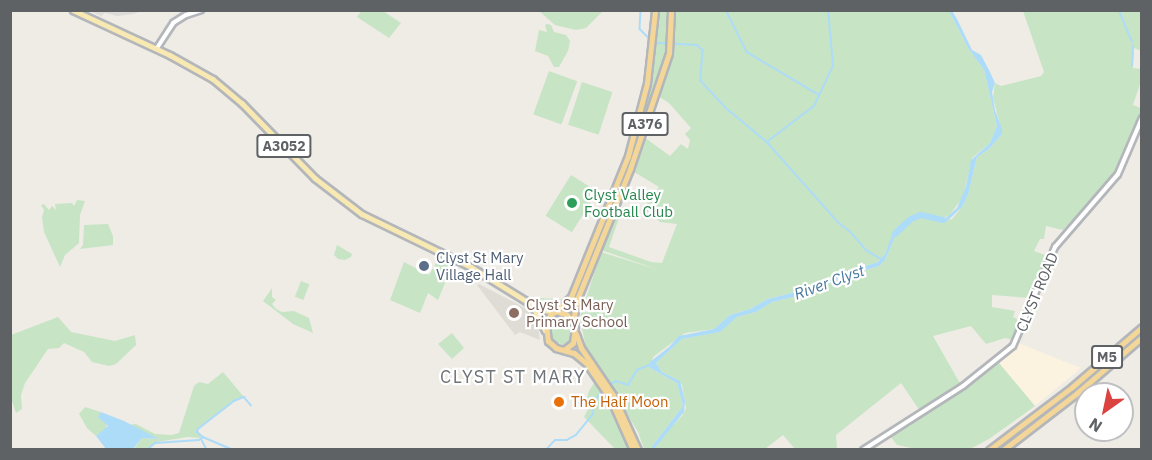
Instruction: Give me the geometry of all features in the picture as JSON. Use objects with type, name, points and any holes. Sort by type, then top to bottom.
[{"type":"highway","name":"A376","points":[[606,387],[583,360],[550,344],[545,330],[547,318],[571,297],[628,156],[644,94],[655,10]]},
{"type":"highway","name":"A376","points":[[638,450],[606,387],[581,348],[573,322],[576,302],[630,169],[670,44],[671,10]]},
{"type":"highway","points":[[556,311],[567,315],[573,322]]},
{"type":"highway","name":"M5","points":[[990,450],[1072,387],[1142,327]]},
{"type":"highway","points":[[564,350],[573,344],[575,330]]},
{"type":"highway","name":"M5","points":[[1003,450],[1077,393],[1142,338]]},
{"type":"highway","name":"A376","points":[[611,397],[633,450]]},
{"type":"main road","name":"A3052","points":[[73,10],[197,69],[235,96],[315,178],[345,203],[471,267],[541,310],[556,311]]},
{"type":"main road","name":"A3052","points":[[530,304],[539,313],[545,330]]},
{"type":"street","points":[[157,48],[173,23],[201,10]]},
{"type":"street","name":"CLYST ROAD","points":[[863,450],[963,386],[1013,346],[1055,247],[1118,174],[1142,118]]},
{"type":"shaded area","points":[[90,11],[142,11],[117,16],[105,13],[101,16]]},
{"type":"shaded area","name":"Clyst St Mary Primary School","points":[[477,285],[527,309],[538,325],[540,340],[520,332],[515,335]]},
{"type":"shaded area","points":[[1018,343],[1081,368],[1035,406],[999,363]]},
{"type":"green space","points":[[362,10],[383,11],[401,23],[389,38],[357,17]]},
{"type":"green space","points":[[603,10],[586,28],[576,30],[555,25],[539,11]]},
{"type":"green space","points":[[656,11],[669,11],[668,53],[624,181],[604,222],[640,122],[649,82]]},
{"type":"green space","points":[[673,11],[949,11],[968,48],[984,70],[997,126],[990,143],[972,158],[963,197],[949,216],[942,218],[918,213],[896,228],[885,254],[878,262],[836,275],[819,286],[768,299],[750,309],[730,315],[714,329],[685,333],[653,357],[650,368],[677,383],[683,406],[650,449],[644,449],[638,432],[586,348],[580,317],[601,252],[659,270],[601,250],[617,212],[621,212],[609,247],[651,262],[662,263],[677,224],[660,222],[643,208],[659,187],[631,170],[644,137],[670,156],[681,144],[688,149],[690,140],[685,134],[691,128],[669,103],[658,96],[672,53]]},
{"type":"green space","points":[[1023,11],[1141,11],[1141,51],[1134,48],[1133,68],[1141,69],[1141,81],[1133,105],[1141,108],[1141,112],[1122,159],[1109,181],[1063,230],[1046,226],[1044,239],[1040,239],[1034,251],[1048,256],[1030,298],[992,295],[992,307],[1015,311],[1013,317],[1022,321],[1014,340],[1005,338],[986,344],[971,326],[933,336],[961,385],[920,411],[901,383],[836,435],[837,449],[795,449],[783,435],[765,449],[654,450],[658,441],[682,416],[686,408],[682,385],[662,372],[656,363],[682,339],[719,332],[737,317],[756,312],[772,302],[815,292],[837,279],[879,266],[885,260],[897,232],[904,223],[921,215],[940,221],[952,219],[968,195],[977,157],[989,149],[1002,134],[993,97],[995,83],[1001,86],[1041,76],[1044,72]]},
{"type":"green space","points":[[545,25],[551,25],[554,32],[566,35],[570,41],[568,51],[559,67],[554,67],[548,56],[535,51],[539,30],[547,32]]},
{"type":"green space","points":[[549,71],[577,81],[561,124],[533,114]]},
{"type":"green space","points":[[582,82],[612,92],[599,135],[568,125]]},
{"type":"green space","name":"Clyst Valley Football Club","points":[[571,175],[597,191],[572,232],[546,216]]},
{"type":"green space","points":[[77,200],[85,201],[80,215],[79,243],[65,255],[60,267],[44,232],[42,217],[44,210],[41,205],[44,204],[49,210],[52,206],[56,210],[55,204],[72,203],[74,206]]},
{"type":"green space","points":[[108,224],[113,236],[113,245],[80,249],[83,245],[84,225]]},
{"type":"green space","points":[[337,245],[352,254],[351,257],[345,260],[338,259],[334,255]]},
{"type":"green space","points":[[404,262],[429,275],[436,263],[453,264],[438,300],[428,293],[420,313],[390,300]]},
{"type":"green space","points":[[301,281],[309,284],[303,300],[295,297]]},
{"type":"green space","points":[[272,288],[272,297],[276,300],[272,304],[276,309],[282,312],[294,311],[309,318],[313,333],[293,324],[263,301]]},
{"type":"green space","points":[[533,298],[562,299],[556,305],[549,306]]},
{"type":"green space","points":[[556,315],[566,317],[572,326],[572,341],[565,346],[551,339],[550,322]]},
{"type":"green space","points":[[58,317],[71,332],[115,341],[135,335],[136,345],[116,364],[109,366],[92,362],[84,352],[64,343],[59,348],[48,349],[25,383],[21,395],[22,409],[16,413],[11,398],[11,335]]},
{"type":"green space","points":[[452,333],[464,348],[452,359],[438,344]]},
{"type":"green space","points":[[999,363],[1035,406],[989,439],[970,449],[921,450],[897,445],[890,436]]},
{"type":"green space","points":[[223,372],[244,397],[231,402],[197,429],[201,438],[188,437],[156,442],[146,449],[134,449],[142,438],[159,439],[129,425],[136,424],[155,434],[179,433],[194,386],[199,382],[208,384]]},
{"type":"green space","points":[[596,380],[630,449],[615,449],[584,417],[589,407],[585,404],[589,391]]},
{"type":"green space","points":[[85,407],[101,412],[99,418],[106,422],[107,429],[96,436],[87,428],[79,414]]},
{"type":"water","points":[[949,11],[952,11],[957,19],[972,50],[981,55],[995,83],[992,92],[995,110],[1002,129],[1002,134],[989,149],[977,157],[968,195],[962,207],[947,221],[921,215],[904,223],[897,232],[885,260],[879,266],[837,279],[815,292],[772,302],[756,312],[737,317],[720,332],[682,339],[656,363],[662,372],[680,381],[685,401],[684,412],[654,449],[650,449],[683,406],[677,383],[650,368],[650,362],[679,336],[714,329],[730,315],[750,309],[768,299],[819,286],[836,275],[878,262],[885,254],[894,230],[905,220],[921,212],[946,218],[957,208],[966,186],[971,160],[990,143],[997,126],[984,70],[968,48]]},
{"type":"water","points":[[101,412],[159,439],[142,438],[133,449],[106,449],[96,436],[108,426],[98,417]]},
{"type":"waterway","points":[[641,10],[640,29],[649,38]]},
{"type":"waterway","points":[[726,10],[747,52],[819,95]]},
{"type":"waterway","points":[[768,141],[814,106],[833,66],[828,10]]},
{"type":"waterway","points":[[1119,10],[1132,41]]},
{"type":"waterway","points":[[653,40],[659,43],[697,45],[703,50],[701,81],[725,107],[767,142],[866,250],[881,259]]},
{"type":"waterway","points":[[1132,66],[1133,46]]},
{"type":"waterway","name":"River Clyst","points":[[895,234],[911,219],[921,215],[943,220]]},
{"type":"waterway","points":[[608,387],[616,381],[628,385],[637,370],[650,365]]},
{"type":"waterway","points":[[546,450],[555,440],[567,440],[576,435],[593,414],[592,403],[602,392]]},
{"type":"waterway","points":[[202,437],[197,432],[198,429],[234,401],[244,397],[251,405]]},
{"type":"waterway","points":[[147,450],[155,443],[199,440],[203,437],[234,450]]},
{"type":"waterway","points":[[202,440],[207,450]]},
{"type":"place","name":"Clyst Valley Football Club","points":[[572,203]]},
{"type":"place","name":"Clyst St Mary Village Hall","points":[[424,266]]},
{"type":"place","name":"Clyst St Mary Primary School","points":[[514,313]]},
{"type":"place","name":"The Half Moon","points":[[559,402]]},
{"type":"district","name":"CLYST ST MARY","points":[[513,377]]}]
